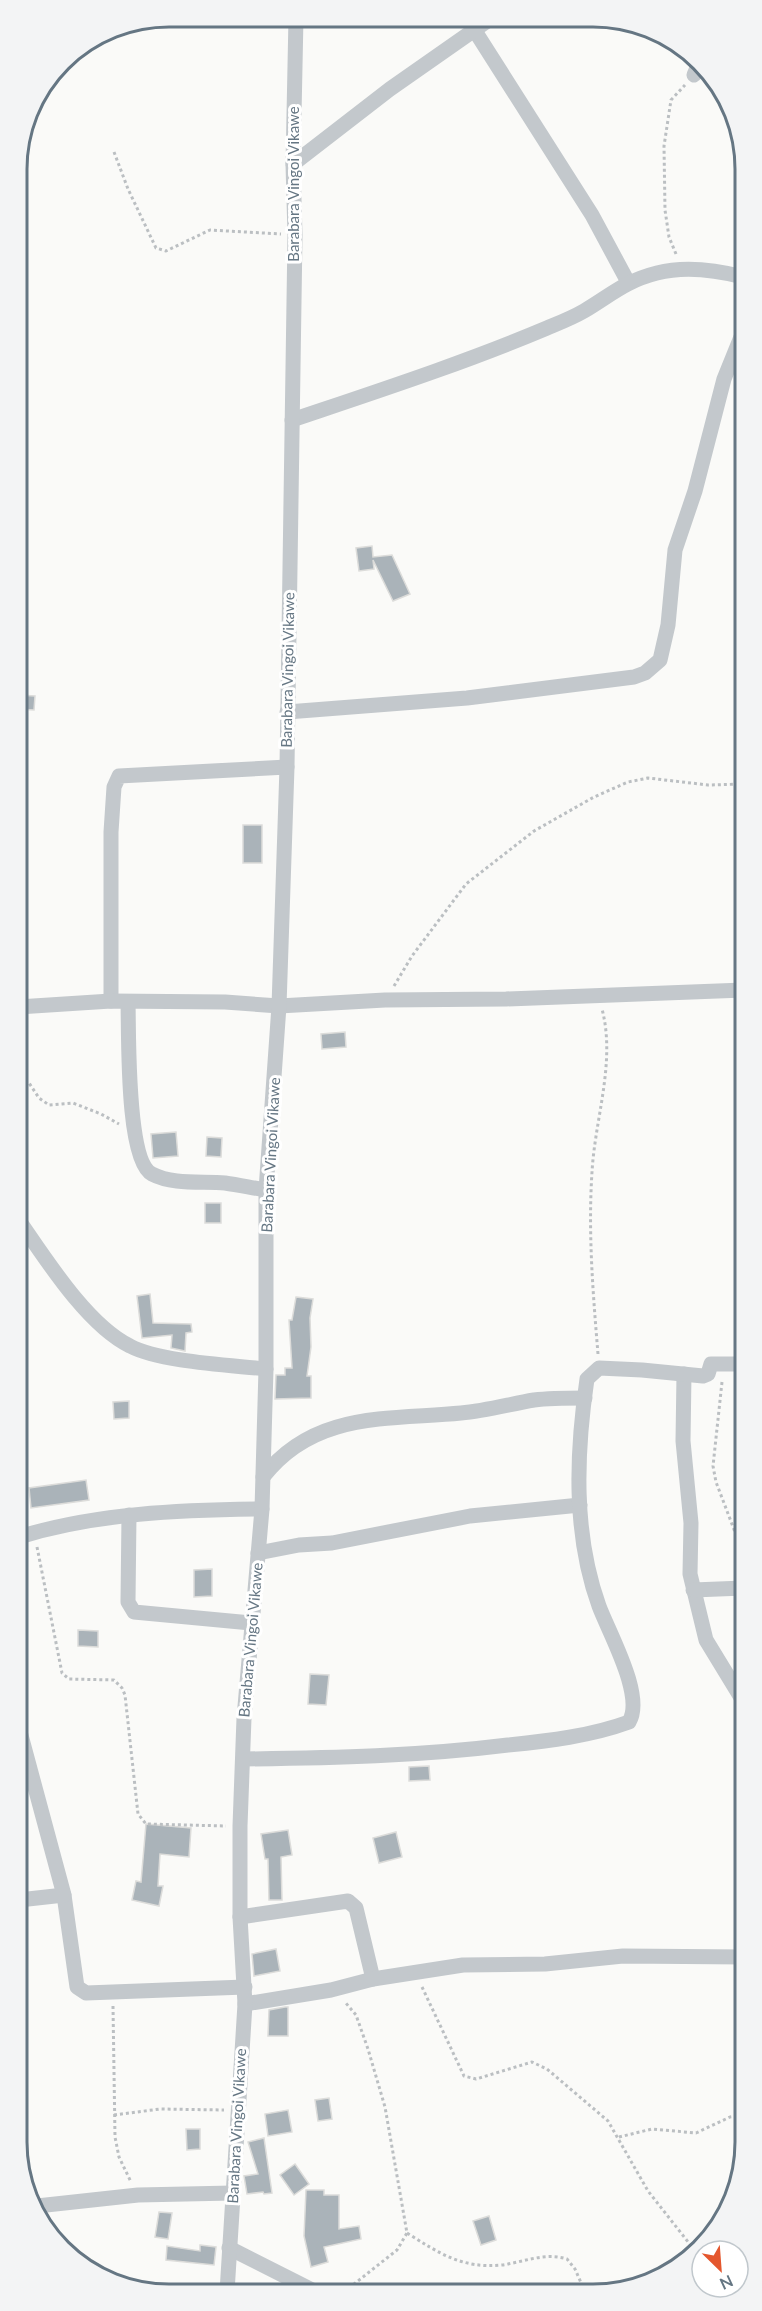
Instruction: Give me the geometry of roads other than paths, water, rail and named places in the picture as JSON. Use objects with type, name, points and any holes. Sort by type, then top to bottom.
[{"type":"street","name":"Barabara Vingoi Vikawe","points":[[228,2284],[245,1987],[240,1917],[240,1826],[244,1718],[262,1509],[266,1369],[266,1190],[279,1006],[287,767],[295,235],[292,164],[296,27]]},
{"type":"street","points":[[292,164],[390,89],[479,27]]},
{"type":"street","points":[[475,30],[592,215],[628,282]]},
{"type":"street","points":[[694,75],[696,70]]},
{"type":"street","points":[[292,420],[430,373],[547,328],[583,311],[628,282],[659,272],[681,270],[711,271],[735,276]]},
{"type":"street","points":[[287,712],[467,698],[634,677],[654,668],[660,660],[668,625],[675,550],[724,379],[735,352]]},
{"type":"street","points":[[111,1001],[111,832],[114,787],[119,776],[287,767]]},
{"type":"street","points":[[27,1006],[111,1001],[128,1003],[225,1002],[279,1006],[385,1000],[506,999],[735,990]]},
{"type":"street","points":[[128,1003],[129,1071],[136,1134],[145,1168],[163,1179],[226,1183],[266,1190]]},
{"type":"street","points":[[27,1232],[54,1273],[110,1333],[130,1347],[155,1354],[266,1369]]},
{"type":"street","points":[[244,1759],[338,1758],[476,1749],[592,1732],[629,1722],[634,1711],[633,1697],[599,1606],[588,1569],[582,1537],[579,1474],[587,1379],[599,1368],[703,1376],[708,1374],[711,1365],[735,1365]]},
{"type":"street","points":[[684,1374],[683,1441],[689,1495],[690,1574],[706,1640],[715,1658],[735,1686]]},
{"type":"street","points":[[263,1477],[274,1462],[297,1445],[336,1427],[359,1420],[462,1413],[537,1400],[585,1398]]},
{"type":"street","points":[[258,1553],[299,1545],[332,1543],[470,1516],[580,1504]]},
{"type":"street","points":[[27,1534],[129,1515],[193,1510],[262,1509]]},
{"type":"street","points":[[129,1515],[128,1602],[134,1612],[251,1623]]},
{"type":"street","points":[[693,1590],[735,1588]]},
{"type":"street","points":[[27,1758],[64,1894],[77,1987],[86,1993],[245,1987]]},
{"type":"street","points":[[27,1899],[64,1894]]},
{"type":"street","points":[[240,1917],[348,1901],[356,1908],[373,1979]]},
{"type":"street","points":[[244,2004],[331,1990],[373,1979],[463,1965],[545,1964],[623,1956],[735,1957]]},
{"type":"street","points":[[42,2205],[138,2196],[233,2193]]},
{"type":"street","points":[[230,2248],[300,2284]]}]
